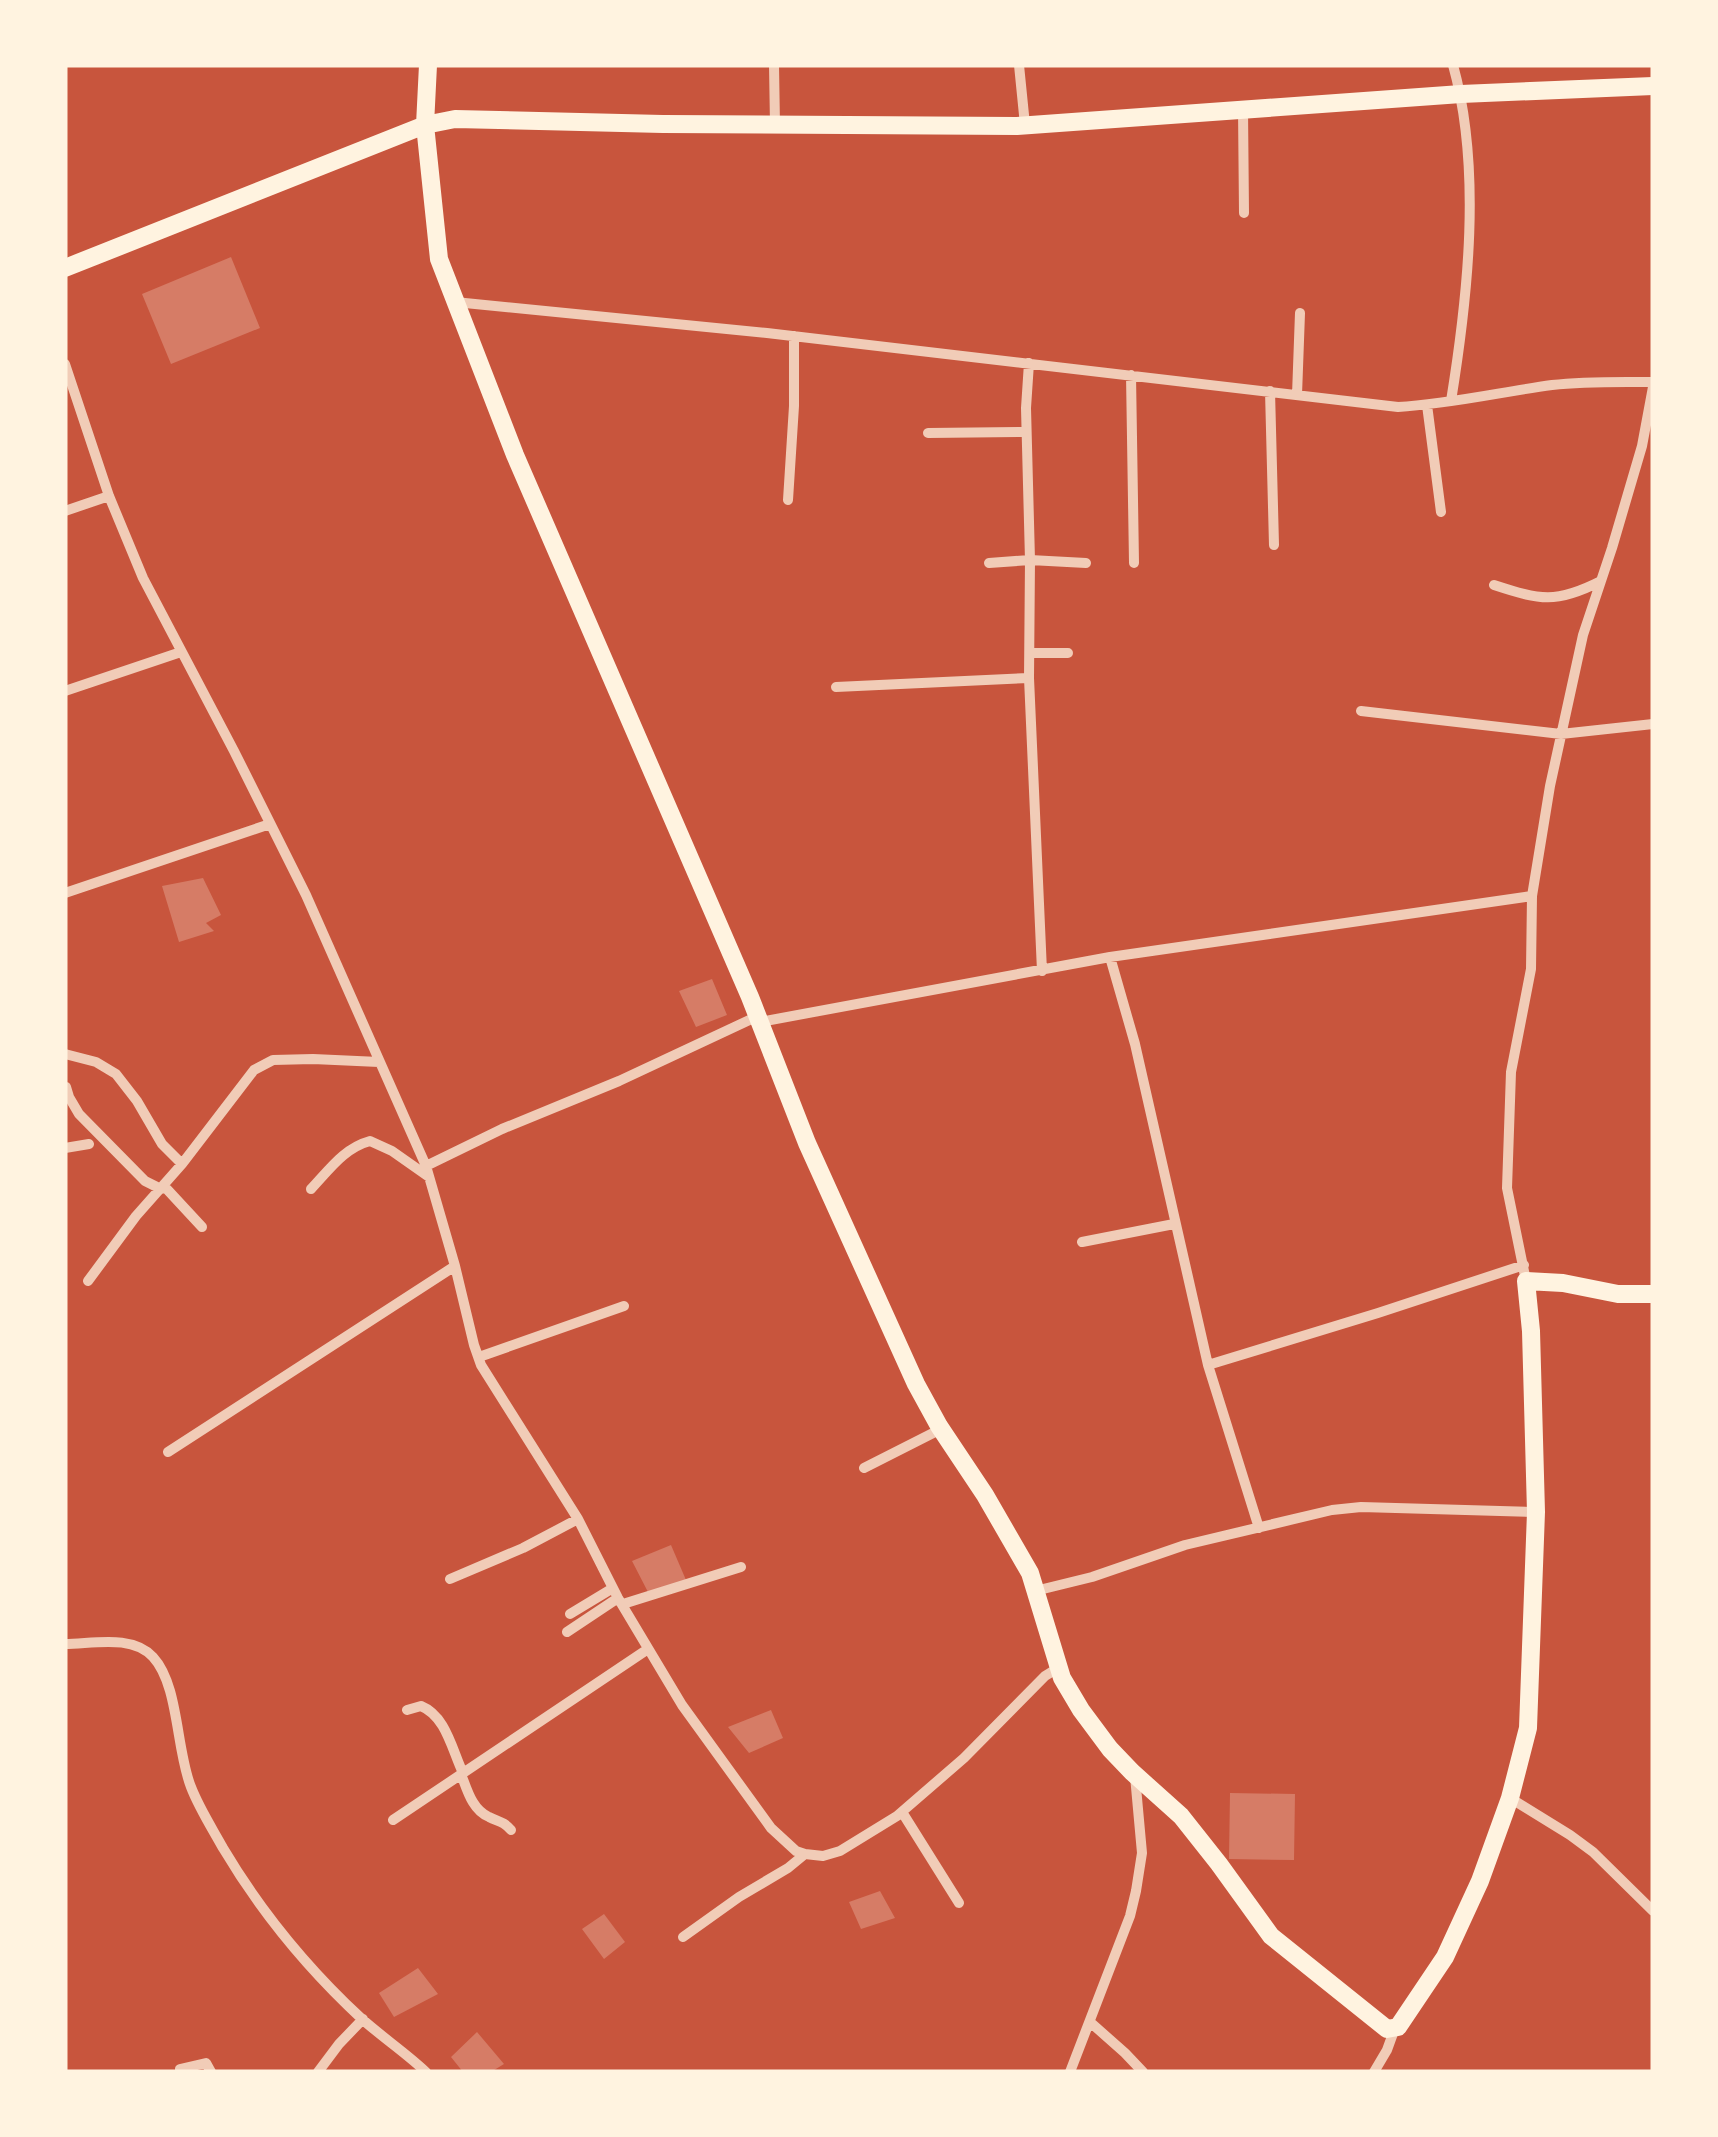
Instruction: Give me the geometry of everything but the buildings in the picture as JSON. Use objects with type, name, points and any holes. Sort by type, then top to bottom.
[{"type":"main road","points":[[428,65],[424,125],[439,259],[515,456],[640,738],[807,1142],[916,1384],[1030,1573],[1062,1678],[1110,1749],[1180,1816],[1271,1936],[1388,2029],[1398,2027],[1445,1957],[1480,1881],[1510,1798],[1528,1728],[1536,1512],[1532,1348],[1525,1273],[1618,1294],[1653,1294]]},
{"type":"main road","points":[[65,268],[424,125],[456,119],[1025,125],[1461,94],[1653,86]]},
{"type":"street","points":[[774,65],[774,125]]},
{"type":"street","points":[[1019,65],[1025,125]]},
{"type":"street","points":[[1450,402],[1468,274],[1469,190],[1461,94],[1453,65]]},
{"type":"street","points":[[1242,109],[1244,212]]},
{"type":"street","points":[[456,302],[794,336],[1398,407],[1568,384],[1653,384],[1642,446],[1583,636],[1550,786],[1532,896],[1532,969],[1511,1072],[1506,1188],[1525,1273],[1208,1364]]},
{"type":"street","points":[[1297,395],[1300,314]]},
{"type":"street","points":[[788,500],[794,336]]},
{"type":"street","points":[[1029,363],[1026,382],[1029,678],[1042,971]]},
{"type":"street","points":[[65,364],[142,578],[313,910],[428,1172],[478,1357],[578,1519],[618,1597],[682,1704],[771,1828],[792,1849],[804,1854],[823,1856],[840,1851],[902,1812],[1058,1668]]},
{"type":"street","points":[[1132,375],[1134,563]]},
{"type":"street","points":[[1270,392],[1274,545]]},
{"type":"street","points":[[1427,406],[1441,512]]},
{"type":"street","points":[[928,433],[1026,432]]},
{"type":"street","points":[[65,511],[110,496]]},
{"type":"street","points":[[989,563],[1086,563]]},
{"type":"street","points":[[1494,586],[1527,596],[1558,598],[1602,581]]},
{"type":"street","points":[[65,692],[180,652]]},
{"type":"street","points":[[1030,654],[1068,652]]},
{"type":"street","points":[[836,687],[1029,678]]},
{"type":"street","points":[[1361,710],[1561,734],[1653,724]]},
{"type":"street","points":[[65,892],[270,824]]},
{"type":"street","points":[[428,1172],[502,1129],[759,1019],[1110,957],[1532,896]]},
{"type":"street","points":[[1110,957],[1208,1364],[1258,1528]]},
{"type":"street","points":[[65,1054],[96,1062],[116,1074],[162,1144],[182,1164]]},
{"type":"street","points":[[88,1281],[254,1070],[273,1060],[379,1062]]},
{"type":"street","points":[[66,1086],[79,1114],[144,1181],[163,1188],[202,1227]]},
{"type":"street","points":[[311,1190],[344,1154],[370,1141],[428,1172]]},
{"type":"street","points":[[65,1148],[89,1144]]},
{"type":"street","points":[[1082,1242],[1174,1224]]},
{"type":"street","points":[[168,1452],[455,1266]]},
{"type":"street","points":[[478,1357],[624,1306]]},
{"type":"street","points":[[864,1468],[942,1429]]},
{"type":"street","points":[[1035,1591],[1092,1577],[1185,1545],[1332,1510],[1361,1507],[1536,1512]]},
{"type":"street","points":[[450,1578],[523,1548],[578,1519]]},
{"type":"street","points":[[570,1614],[618,1597],[741,1566]]},
{"type":"street","points":[[566,1632],[618,1597]]},
{"type":"street","points":[[65,1644],[128,1645],[155,1659],[168,1684],[190,1786],[248,1890],[272,1924],[362,2020],[426,2072]]},
{"type":"street","points":[[394,1820],[648,1649]]},
{"type":"street","points":[[407,1710],[421,1706],[434,1712],[473,1803],[510,1830]]},
{"type":"street","points":[[1070,2072],[1130,1916],[1136,1890],[1142,1853],[1135,1775]]},
{"type":"street","points":[[1510,1798],[1592,1852],[1653,1912]]},
{"type":"street","points":[[902,1812],[959,1903]]},
{"type":"street","points":[[683,1937],[804,1854]]},
{"type":"street","points":[[318,2072],[362,2020]]},
{"type":"street","points":[[1090,2022],[1143,2072]]},
{"type":"street","points":[[1374,2072],[1394,2028]]},
{"type":"street","points":[[180,2069],[206,2063],[211,2072]]}]
